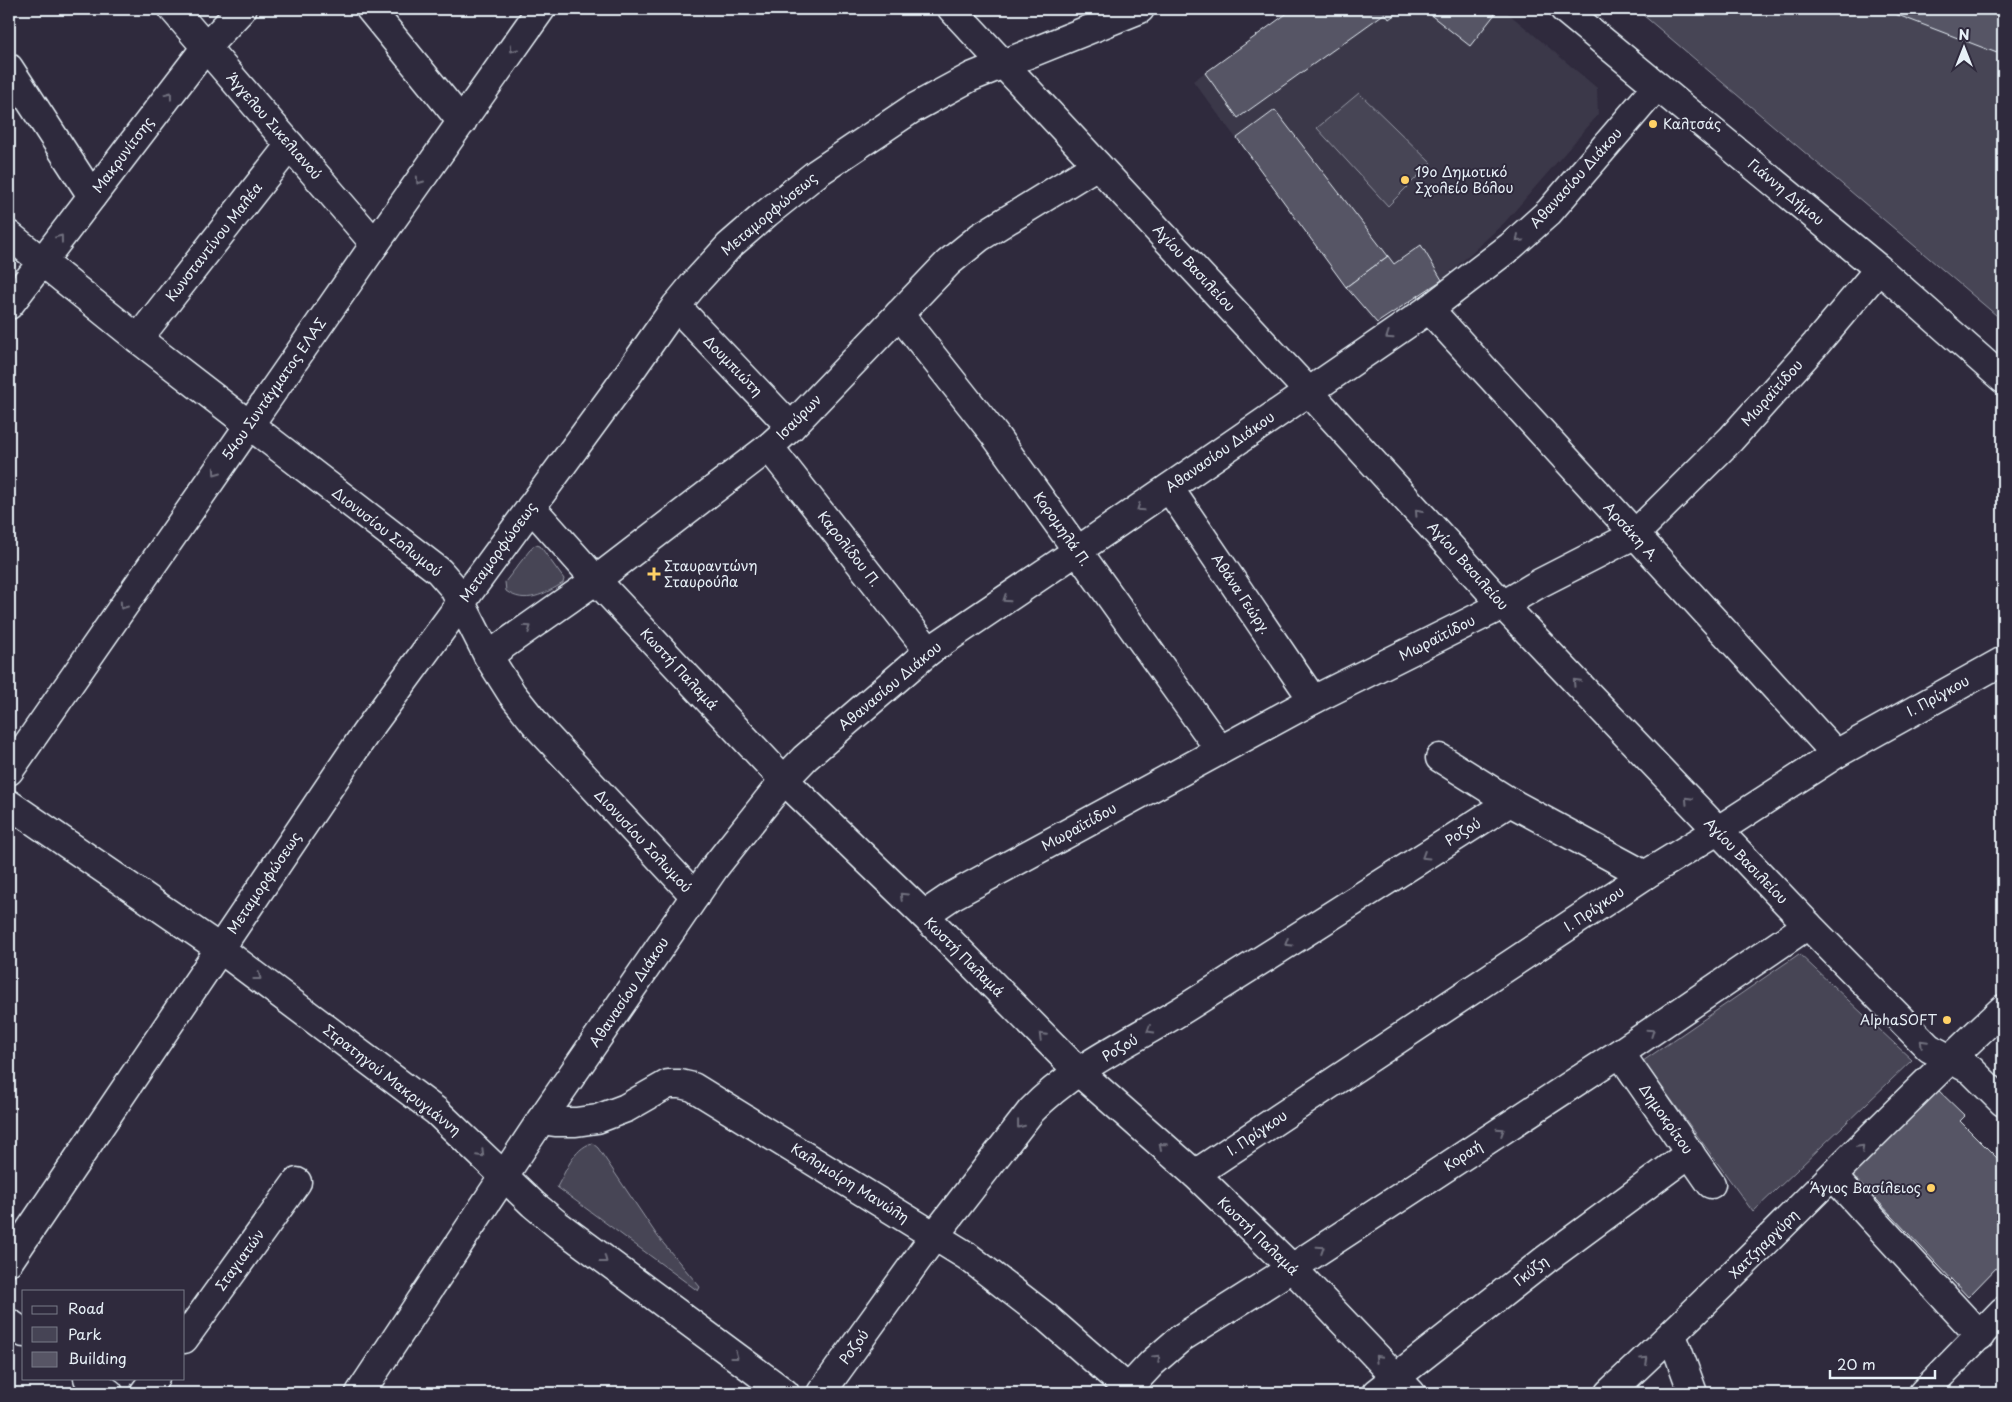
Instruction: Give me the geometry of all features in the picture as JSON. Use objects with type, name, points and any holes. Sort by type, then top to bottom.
[{"type":"street","name":"Άγγελου Σικελιανού","points":[[173,9],[375,244]]},
{"type":"street","name":"Μακρυνίτσης","points":[[9,305],[206,47],[242,9]]},
{"type":"street","points":[[370,9],[462,122]]},
{"type":"street","name":"54ου Συντάγματος ΕΛΑΣ","points":[[9,771],[248,425],[541,9]]},
{"type":"street","name":"Αγίου Βασιλείου","points":[[952,9],[1308,391],[1503,605],[1808,925],[1928,1048],[1948,1060],[1971,1070],[2003,1102]]},
{"type":"street","name":"Μεταμορφώσεως","points":[[9,1262],[365,734],[676,306],[729,246],[817,173],[912,109],[971,77],[1140,9]]},
{"type":"street","name":"Γιάννη Δήμου","points":[[1564,9],[1878,269],[2003,380]]},
{"type":"street","points":[[9,68],[92,196]]},
{"type":"street","name":"Αθανασίου Διάκου","points":[[360,1393],[504,1176],[715,867],[784,780],[805,758],[929,650],[1077,552],[1429,309],[1511,246],[1549,212],[1657,86]]},
{"type":"street","name":"Κωνσταντίνου Μαλέα","points":[[138,339],[290,145]]},
{"type":"street","name":"Ισαύρων","points":[[488,656],[596,580],[769,446],[791,427],[948,262],[980,237],[1097,165]]},
{"type":"street","name":"Διονυσίου Σολωμού","points":[[9,235],[248,425],[439,571],[453,587],[488,656],[512,694],[539,728],[695,896]]},
{"type":"street","name":"Μωραϊτίδου","points":[[924,916],[952,896],[1313,700],[1503,605],[1540,583],[1634,535],[1731,439],[1816,344],[1878,269]]},
{"type":"street","name":"Δουμπιώτη","points":[[676,306],[791,427]]},
{"type":"street","name":"Αρσάκη Α.","points":[[1429,309],[1836,754]]},
{"type":"street","name":"Κορομηλά Π.","points":[[899,314],[994,434],[1220,750]]},
{"type":"street","name":"Καρολίδου Π.","points":[[769,446],[929,650]]},
{"type":"street","name":"Αθάνα Γεώργ.","points":[[1169,488],[1313,700]]},
{"type":"street","name":"Κωστή Παλαμά","points":[[531,507],[596,580],[784,780],[924,916],[1079,1072],[1195,1174],[1292,1268],[1395,1388]]},
{"type":"street","name":"Ι. Πρίγκου","points":[[1195,1174],[1645,875],[1718,831],[1836,754],[2000,669]]},
{"type":"street","points":[[1440,758],[1510,802],[1645,875]]},
{"type":"street","name":"Ροζού","points":[[821,1393],[935,1235],[1030,1111],[1048,1093],[1510,802]]},
{"type":"street","name":"Στρατηγού Μακρυγιάννη","points":[[9,804],[219,948],[436,1111],[558,1226],[785,1393]]},
{"type":"street","name":"Κοραή","points":[[1125,1391],[1162,1353],[1181,1338],[1292,1268],[1620,1053],[1808,925]]},
{"type":"street","name":"Χατζηαργύρη","points":[[1609,1393],[1672,1335],[1948,1060],[2003,1009]]},
{"type":"street","name":"Δημοκρίτου","points":[[1620,1053],[1711,1184]]},
{"type":"street","name":"Καλομοίρη Μανώλη","points":[[542,1120],[576,1122],[598,1119],[626,1108],[668,1084],[686,1084],[693,1087],[935,1235],[1008,1286],[1046,1317],[1125,1391]]},
{"type":"street","name":"Γκύζη","points":[[1395,1388],[1545,1260],[1690,1153]]},
{"type":"street","points":[[1832,1176],[1980,1336]]},
{"type":"street","name":"Σταγιατών","points":[[185,1338],[297,1182]]},
{"type":"street","points":[[1923,1393],[2003,1311]]},
{"type":"street","points":[[9,1323],[22,1332]]},
{"type":"street","points":[[1672,1335],[1693,1393]]},
{"type":"street","points":[[91,1380],[109,1393]]},
{"type":"street","points":[[144,1393],[154,1380]]},
{"type":"shaded area","name":"19ο Δημοτικό Σχολείο Βόλου","points":[[1293,9],[1503,9],[1597,88],[1598,115],[1505,222],[1442,280],[1375,324],[1193,81]]},
{"type":"green space","points":[[1636,9],[2003,9],[2003,321]]},
{"type":"green space","points":[[1359,93],[1431,163],[1388,206],[1317,128]]},
{"type":"green space","points":[[533,546],[540,546],[564,579],[563,583],[542,594],[528,598],[513,595],[506,591],[505,582]]},
{"type":"green space","points":[[1799,954],[1912,1060],[1753,1212],[1643,1061]]},
{"type":"green space","points":[[592,1143],[598,1148],[658,1237],[700,1287],[698,1291],[557,1187],[575,1155],[585,1146]]},
{"type":"building","points":[[1293,9],[1403,9],[1389,19],[1385,13],[1238,118],[1205,73]]},
{"type":"building","points":[[1423,9],[1499,9],[1470,46]]},
{"type":"building","points":[[1882,9],[2003,9],[2003,37],[1997,53]]},
{"type":"building","points":[[1275,110],[1388,256],[1346,287],[1237,138]]},
{"type":"building","points":[[1421,245],[1442,280],[1377,323],[1346,287],[1388,256],[1394,264]]},
{"type":"building","name":"Άγιος Βασίλειος","points":[[1935,1087],[1965,1116],[1960,1121],[2003,1164],[2003,1261],[1968,1297],[1876,1199],[1872,1203],[1847,1176]]},
{"type":"place","name":"Καλτσάς","points":[[1653,124]]},
{"type":"place","name":"19ο Δημοτικό Σχολείο Βόλου","points":[[1405,180]]},
{"type":"place","name":"Σταυραντώνη Σταυρούλα","points":[[654,574]]},
{"type":"place","name":"AlphaSOFT","points":[[1947,1020]]},
{"type":"place","name":"Άγιος Βασίλειος","points":[[1931,1188]]}]
